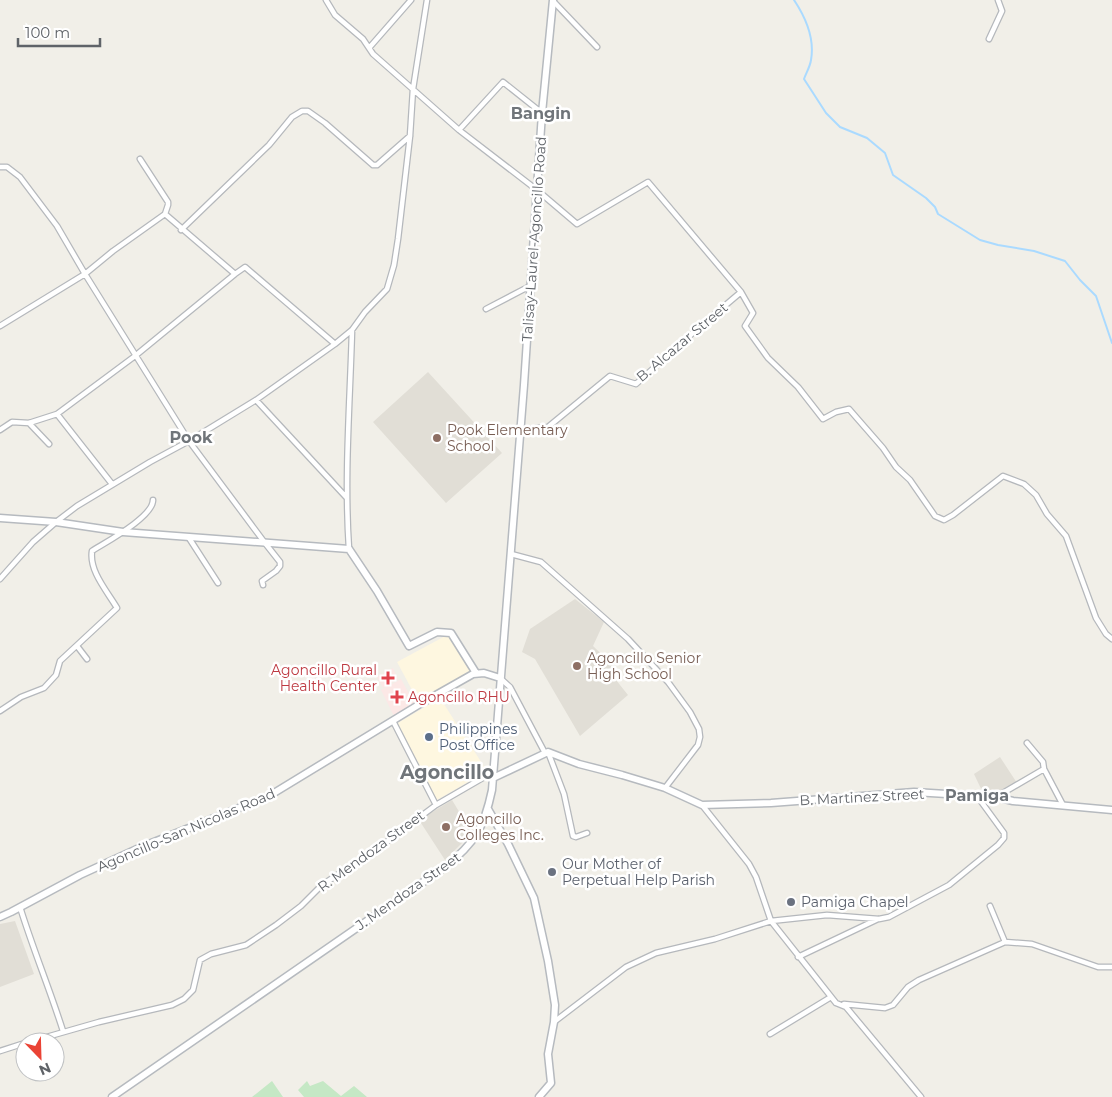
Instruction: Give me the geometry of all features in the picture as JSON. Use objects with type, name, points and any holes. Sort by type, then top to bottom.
[{"type":"main road","name":"Talisay-Laurel-Agoncillo Road","points":[[516,478],[542,113],[553,0]]},
{"type":"main road","name":"J. Mendoza Street","points":[[112,1097],[445,867],[466,850],[478,834],[488,809],[493,775],[516,478]]},
{"type":"main road","points":[[0,518],[56,522],[123,532],[189,538],[348,549],[377,591],[409,646],[437,632],[451,633],[476,673],[484,673],[500,678]]},
{"type":"main road","name":"Agoncillo-San Nicolas Road","points":[[0,917],[80,875],[130,852],[269,796],[476,673]]},
{"type":"main road","points":[[547,752],[579,764],[664,788],[702,805]]},
{"type":"main road","name":"R. Mendoza Street","points":[[493,775],[547,752]]},
{"type":"main road","name":"B. Martinez Street","points":[[702,805],[771,803],[914,792],[996,797],[1013,801],[1112,810]]},
{"type":"main road","points":[[488,809],[508,844],[534,898],[548,961],[555,1005],[548,1054],[551,1083],[539,1097]]},
{"type":"street","points":[[326,0],[335,15],[363,39],[390,70],[459,130],[537,190],[577,224],[648,182],[741,292],[754,313],[745,326],[768,358],[798,387],[823,419],[849,408],[883,448],[896,467],[910,480],[935,516],[944,520],[953,515],[1003,476],[1024,484],[1036,496],[1047,514],[1066,536],[1096,618],[1106,634],[1112,639]]},
{"type":"street","points":[[369,48],[411,0]]},
{"type":"street","points":[[0,579],[33,542],[56,522],[112,484],[189,441],[256,400],[335,344],[352,330],[365,312],[387,289],[394,265],[398,239],[414,89],[427,0]]},
{"type":"street","points":[[553,0],[597,47]]},
{"type":"street","points":[[989,39],[1002,11],[998,0]]},
{"type":"street","points":[[459,130],[503,82],[542,113]]},
{"type":"street","points":[[181,230],[269,145],[292,117],[302,111],[308,112],[325,124],[373,165],[380,162],[410,136]]},
{"type":"street","points":[[0,326],[84,274],[165,214],[168,202],[140,159]]},
{"type":"street","points":[[0,167],[7,167],[20,177],[57,226],[84,274],[189,441],[280,562],[280,566],[276,571],[262,581],[263,585]]},
{"type":"street","points":[[165,214],[181,230],[235,274]]},
{"type":"street","points":[[0,430],[12,422],[29,423],[57,414],[135,356],[245,267],[335,344]]},
{"type":"street","points":[[486,309],[530,286]]},
{"type":"street","name":"B. Alcazar Street","points":[[520,430],[548,427],[610,376],[636,384],[741,292]]},
{"type":"street","points":[[348,549],[346,497],[352,330]]},
{"type":"street","points":[[256,400],[346,497]]},
{"type":"street","points":[[57,414],[112,484]]},
{"type":"street","points":[[29,423],[49,444]]},
{"type":"street","points":[[0,711],[21,698],[44,688],[56,675],[60,660],[117,608],[94,569],[91,560],[92,551],[123,532],[153,506],[153,500]]},
{"type":"street","points":[[189,538],[218,582]]},
{"type":"street","points":[[511,554],[541,562],[562,578],[628,639],[668,682],[690,712],[699,729],[698,745],[664,788]]},
{"type":"street","points":[[77,646],[87,659]]},
{"type":"street","points":[[500,678],[510,687],[547,752],[564,794],[573,836],[576,837],[587,833]]},
{"type":"street","name":"R. Mendoza Street","points":[[393,721],[436,805]]},
{"type":"street","points":[[1027,743],[1043,762],[1044,770],[1063,805]]},
{"type":"street","points":[[996,797],[1044,770]]},
{"type":"street","name":"R. Mendoza Street","points":[[60,1032],[172,1005],[184,1000],[192,990],[200,960],[210,954],[246,945],[301,906],[322,885],[436,805],[493,775]]},
{"type":"street","points":[[798,957],[878,919],[889,917],[949,885],[998,846],[1004,838],[1004,833],[977,796]]},
{"type":"street","points":[[702,805],[749,864],[756,876],[771,921],[836,1003],[846,1007],[921,1097]]},
{"type":"street","points":[[990,906],[1005,942]]},
{"type":"street","points":[[20,907],[63,1031]]},
{"type":"street","points":[[554,1022],[626,967],[656,954],[715,939],[771,921],[827,914],[878,919]]},
{"type":"street","points":[[836,1003],[885,1008],[893,1004],[908,987],[919,980],[1005,942],[1032,944],[1098,967],[1112,967]]},
{"type":"street","points":[[770,1034],[831,997]]},
{"type":"street","points":[[0,1051],[15,1046]]},
{"type":"shaded area","name":"Pook Elementary School","points":[[428,372],[502,453],[446,503],[373,422]]},
{"type":"shaded area","name":"Agoncillo Senior High School","points":[[575,599],[604,622],[593,646],[621,673],[616,680],[628,695],[580,736],[535,659],[522,652],[530,629]]},
{"type":"shaded area","points":[[449,634],[471,671],[418,701],[397,662]]},
{"type":"shaded area","name":"Agoncillo Rural Health Center","points":[[393,668],[398,679],[383,688],[377,677]]},
{"type":"shaded area","name":"Agoncillo RHU","points":[[401,679],[414,703],[394,716],[381,690]]},
{"type":"shaded area","points":[[440,698],[487,771],[435,801],[398,723]]},
{"type":"shaded area","points":[[1000,757],[1017,783],[995,796],[983,793],[974,774]]},
{"type":"shaded area","name":"Agoncillo Colleges Inc.","points":[[452,800],[472,833],[445,860],[419,820]]},
{"type":"shaded area","points":[[15,921],[34,974],[0,987],[0,924]]},
{"type":"green space","points":[[272,1081],[283,1097],[252,1097]]},
{"type":"green space","points":[[307,1081],[310,1086],[323,1081],[341,1096],[354,1086],[367,1097],[304,1097],[298,1090]]},
{"type":"waterway","points":[[794,0],[806,21],[811,36],[812,52],[804,79],[826,113],[840,127],[867,138],[885,153],[893,175],[926,198],[935,207],[938,214],[980,240],[1034,251],[1065,261],[1096,296],[1112,343]]},
{"type":"place","name":"Pook Elementary School","points":[[437,438]]},
{"type":"place","name":"Agoncillo Senior High School","points":[[577,666]]},
{"type":"place","name":"Agoncillo Rural Health Center","points":[[388,678]]},
{"type":"place","name":"Agoncillo RHU","points":[[397,697]]},
{"type":"place","name":"Philippines Post Office","points":[[429,737]]},
{"type":"place","name":"Agoncillo Colleges Inc.","points":[[446,827]]},
{"type":"place","name":"Our Mother of Perpetual Help Parish","points":[[552,872]]},
{"type":"place","name":"Pamiga Chapel","points":[[791,902]]},
{"type":"district","name":"Bangin","points":[[541,113]]},
{"type":"district","name":"Pook","points":[[191,437]]},
{"type":"district","name":"Agoncillo","points":[[447,772]]},
{"type":"district","name":"Pamiga","points":[[977,795]]}]
